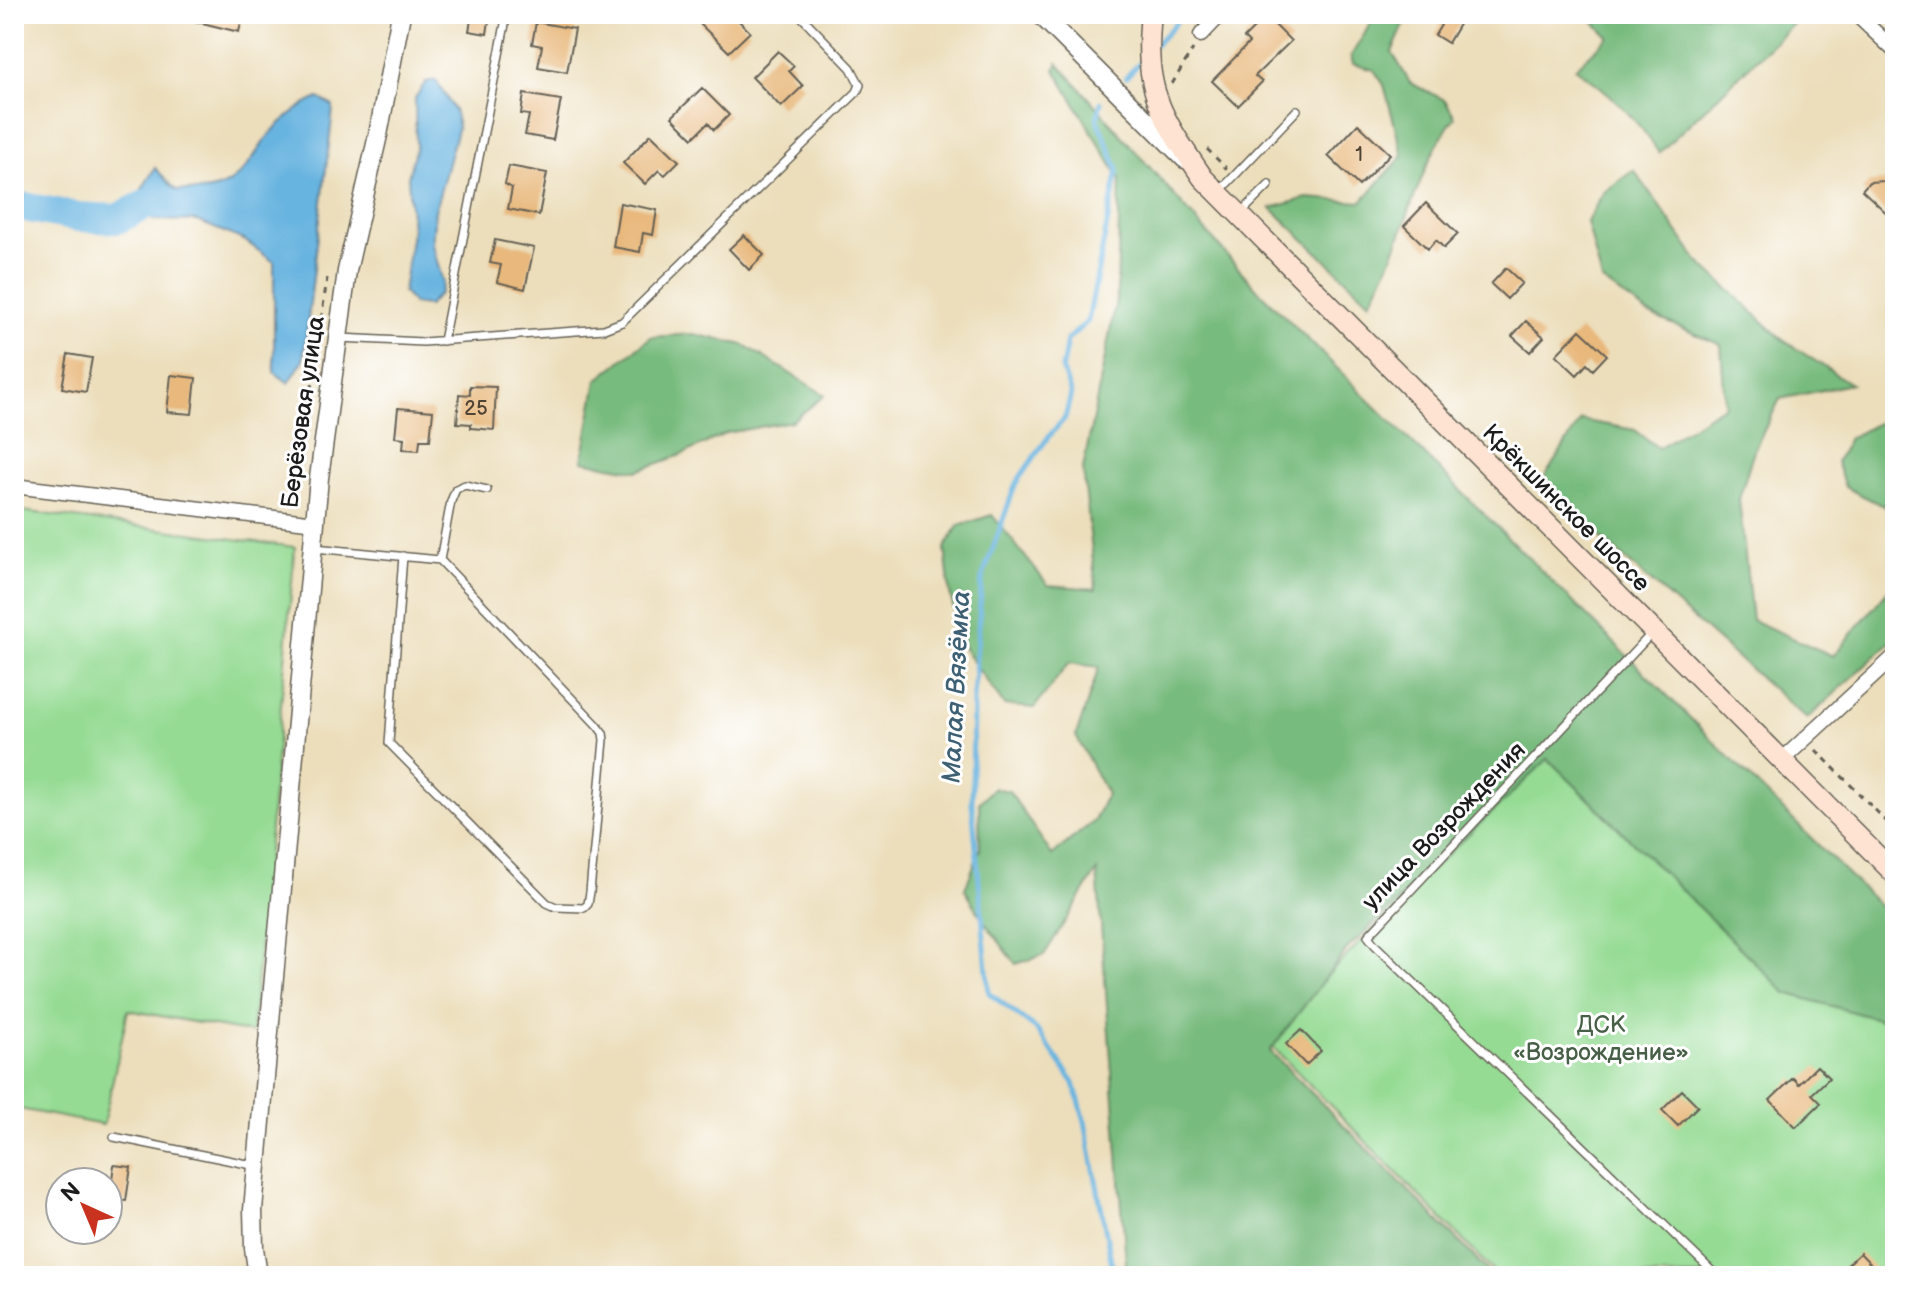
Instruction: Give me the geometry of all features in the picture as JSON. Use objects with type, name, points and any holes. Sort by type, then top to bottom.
[{"type":"main road","name":"Крёкшинское шоссе","points":[[1151,14],[1148,46],[1152,86],[1167,125],[1203,178],[1895,874]]},
{"type":"street","name":"Берёзовая улица","points":[[14,486],[315,523],[352,242],[378,135],[401,14]]},
{"type":"street","points":[[1040,14],[1203,178]]},
{"type":"street","points":[[1201,35],[1221,14]]},
{"type":"street","points":[[1856,14],[1895,51]]},
{"type":"street","points":[[258,1276],[253,1226],[257,1166],[315,523]]},
{"type":"street","points":[[1782,760],[1895,656]]},
{"type":"lane","points":[[443,341],[507,14]]},
{"type":"lane","points":[[337,338],[443,341],[604,329],[622,322],[857,92],[860,85],[851,68],[799,14]]},
{"type":"lane","points":[[1218,193],[1297,110]]},
{"type":"lane","points":[[1240,215],[1269,185]]},
{"type":"lane","points":[[440,560],[456,489],[465,485],[487,490]]},
{"type":"lane","points":[[312,548],[403,556],[440,560],[603,733],[590,892],[584,908],[556,907],[547,903],[389,743],[403,556]]},
{"type":"lane","name":"улица Возрождения","points":[[1653,632],[1368,936],[1717,1276]]},
{"type":"lane","points":[[114,1137],[257,1166]]},
{"type":"path","points":[[1170,87],[1201,35]]},
{"type":"path","points":[[1805,739],[1895,830]]},
{"type":"green space","points":[[1374,14],[1409,14],[1392,52],[1410,83],[1445,100],[1455,117],[1429,161],[1382,280],[1370,302],[1271,208],[1307,198],[1361,202],[1403,156],[1384,85],[1374,70],[1353,64],[1351,56]]},
{"type":"green space","points":[[1586,14],[1794,14],[1794,23],[1659,153],[1621,106],[1575,68],[1609,37]]},
{"type":"green space","points":[[1058,63],[1254,286],[1895,921],[1895,1024],[1786,993],[1548,759],[1348,948],[1270,1051],[1493,1276],[1127,1276],[1097,871],[1044,955],[1016,964],[982,919],[965,889],[980,849],[979,803],[993,788],[1009,791],[1052,855],[1094,821],[1107,794],[1076,736],[1099,667],[1069,663],[1034,708],[1004,705],[964,649],[950,594],[945,548],[958,526],[992,515],[1048,585],[1096,589],[1083,469],[1117,296],[1120,179],[1055,70]]},
{"type":"green space","points":[[1634,170],[1698,261],[1783,340],[1851,384],[1780,399],[1754,450],[1739,499],[1752,620],[1833,656],[1895,582],[1895,638],[1807,719],[1540,484],[1581,420],[1635,430],[1658,448],[1725,405],[1721,345],[1649,314],[1602,281],[1587,222],[1603,193]]},
{"type":"green space","points":[[693,334],[744,345],[825,395],[792,421],[727,433],[637,471],[582,461],[597,380],[651,337]]},
{"type":"green space","points":[[1895,414],[1895,512],[1845,487],[1836,462],[1849,438]]},
{"type":"green space","points":[[14,510],[295,547],[252,1033],[128,1010],[103,1125],[14,1108]]},
{"type":"green space","name":"ДСК «Возрождение»","points":[[1594,704],[1895,988],[1895,1276],[1498,1276],[1265,1039]]},
{"type":"water","points":[[436,80],[454,110],[458,126],[435,211],[432,244],[443,282],[440,293],[428,306],[413,304],[403,292],[412,231],[408,177],[416,146],[415,98],[426,82]]},
{"type":"water","points":[[319,98],[333,106],[332,119],[303,361],[289,383],[274,372],[274,262],[244,240],[197,221],[153,220],[142,189],[155,168],[176,190],[207,190],[225,185],[243,171],[283,120]]},
{"type":"building","points":[[187,14],[243,14],[239,32],[186,19]]},
{"type":"building","points":[[472,14],[490,14],[487,34],[469,31]]},
{"type":"building","points":[[710,14],[732,14],[750,32],[729,52],[700,24]]},
{"type":"building","points":[[1422,14],[1465,14],[1448,43],[1435,35],[1441,25]]},
{"type":"building","points":[[1266,16],[1291,41],[1255,76],[1262,82],[1238,106],[1212,81],[1249,43],[1244,38]]},
{"type":"building","points":[[536,22],[575,29],[567,72],[538,67],[542,46],[532,44]]},
{"type":"building","points":[[778,51],[794,66],[789,71],[803,86],[781,107],[752,77]]},
{"type":"building","points":[[702,88],[729,115],[714,130],[708,123],[693,138],[672,117]]},
{"type":"building","points":[[524,94],[561,100],[553,140],[525,135],[529,115],[521,114]]},
{"type":"building","points":[[1358,124],[1390,154],[1359,186],[1328,156]]},
{"type":"building","points":[[651,134],[679,161],[665,175],[659,170],[645,184],[623,163]]},
{"type":"building","points":[[509,166],[547,173],[539,215],[508,209],[512,188],[505,184]]},
{"type":"building","points":[[1895,173],[1895,221],[1862,190],[1869,182],[1884,181]]},
{"type":"building","points":[[620,203],[657,210],[653,235],[643,233],[640,252],[613,247]]},
{"type":"building","points":[[1426,203],[1458,234],[1444,248],[1436,240],[1428,249],[1404,226]]},
{"type":"building","points":[[744,235],[764,255],[749,270],[729,249]]},
{"type":"building","points":[[495,240],[534,248],[525,289],[497,282],[501,265],[490,263]]},
{"type":"building","points":[[1506,268],[1522,283],[1507,299],[1491,284]]},
{"type":"building","points":[[1526,321],[1544,337],[1530,352],[1512,336]]},
{"type":"building","points":[[1580,330],[1607,355],[1593,370],[1587,364],[1577,375],[1556,355]]},
{"type":"building","points":[[68,354],[92,358],[86,392],[62,388]]},
{"type":"building","points":[[171,375],[196,378],[192,414],[167,412]]},
{"type":"building","points":[[470,386],[496,387],[494,430],[457,423],[459,394],[470,395]]},
{"type":"building","points":[[398,408],[433,411],[430,440],[420,440],[419,450],[403,449],[404,438],[395,437]]},
{"type":"building","points":[[1301,1030],[1321,1051],[1306,1065],[1286,1044]]},
{"type":"building","points":[[1817,1066],[1829,1078],[1812,1094],[1821,1103],[1796,1127],[1770,1100],[1793,1078],[1799,1084]]},
{"type":"building","points":[[1682,1090],[1698,1106],[1678,1126],[1662,1110]]},
{"type":"building","points":[[124,1166],[131,1167],[124,1201]]},
{"type":"building","points":[[1860,1253],[1882,1276],[1836,1276]]},
{"type":"waterway","name":"Малая Вязёмка","points":[[1156,44],[1180,14]]},
{"type":"waterway","name":"Малая Вязёмка","points":[[1126,77],[1144,58]]},
{"type":"waterway","name":"Малая Вязёмка","points":[[1101,102],[1097,119],[1118,169],[1088,321],[1067,340],[1062,369],[1071,394],[1065,418],[1016,483],[982,579],[973,697],[972,803],[989,993],[1036,1029],[1074,1083],[1085,1121],[1114,1276]]},
{"type":"waterway","points":[[14,205],[77,217],[117,219],[147,204]]}]
